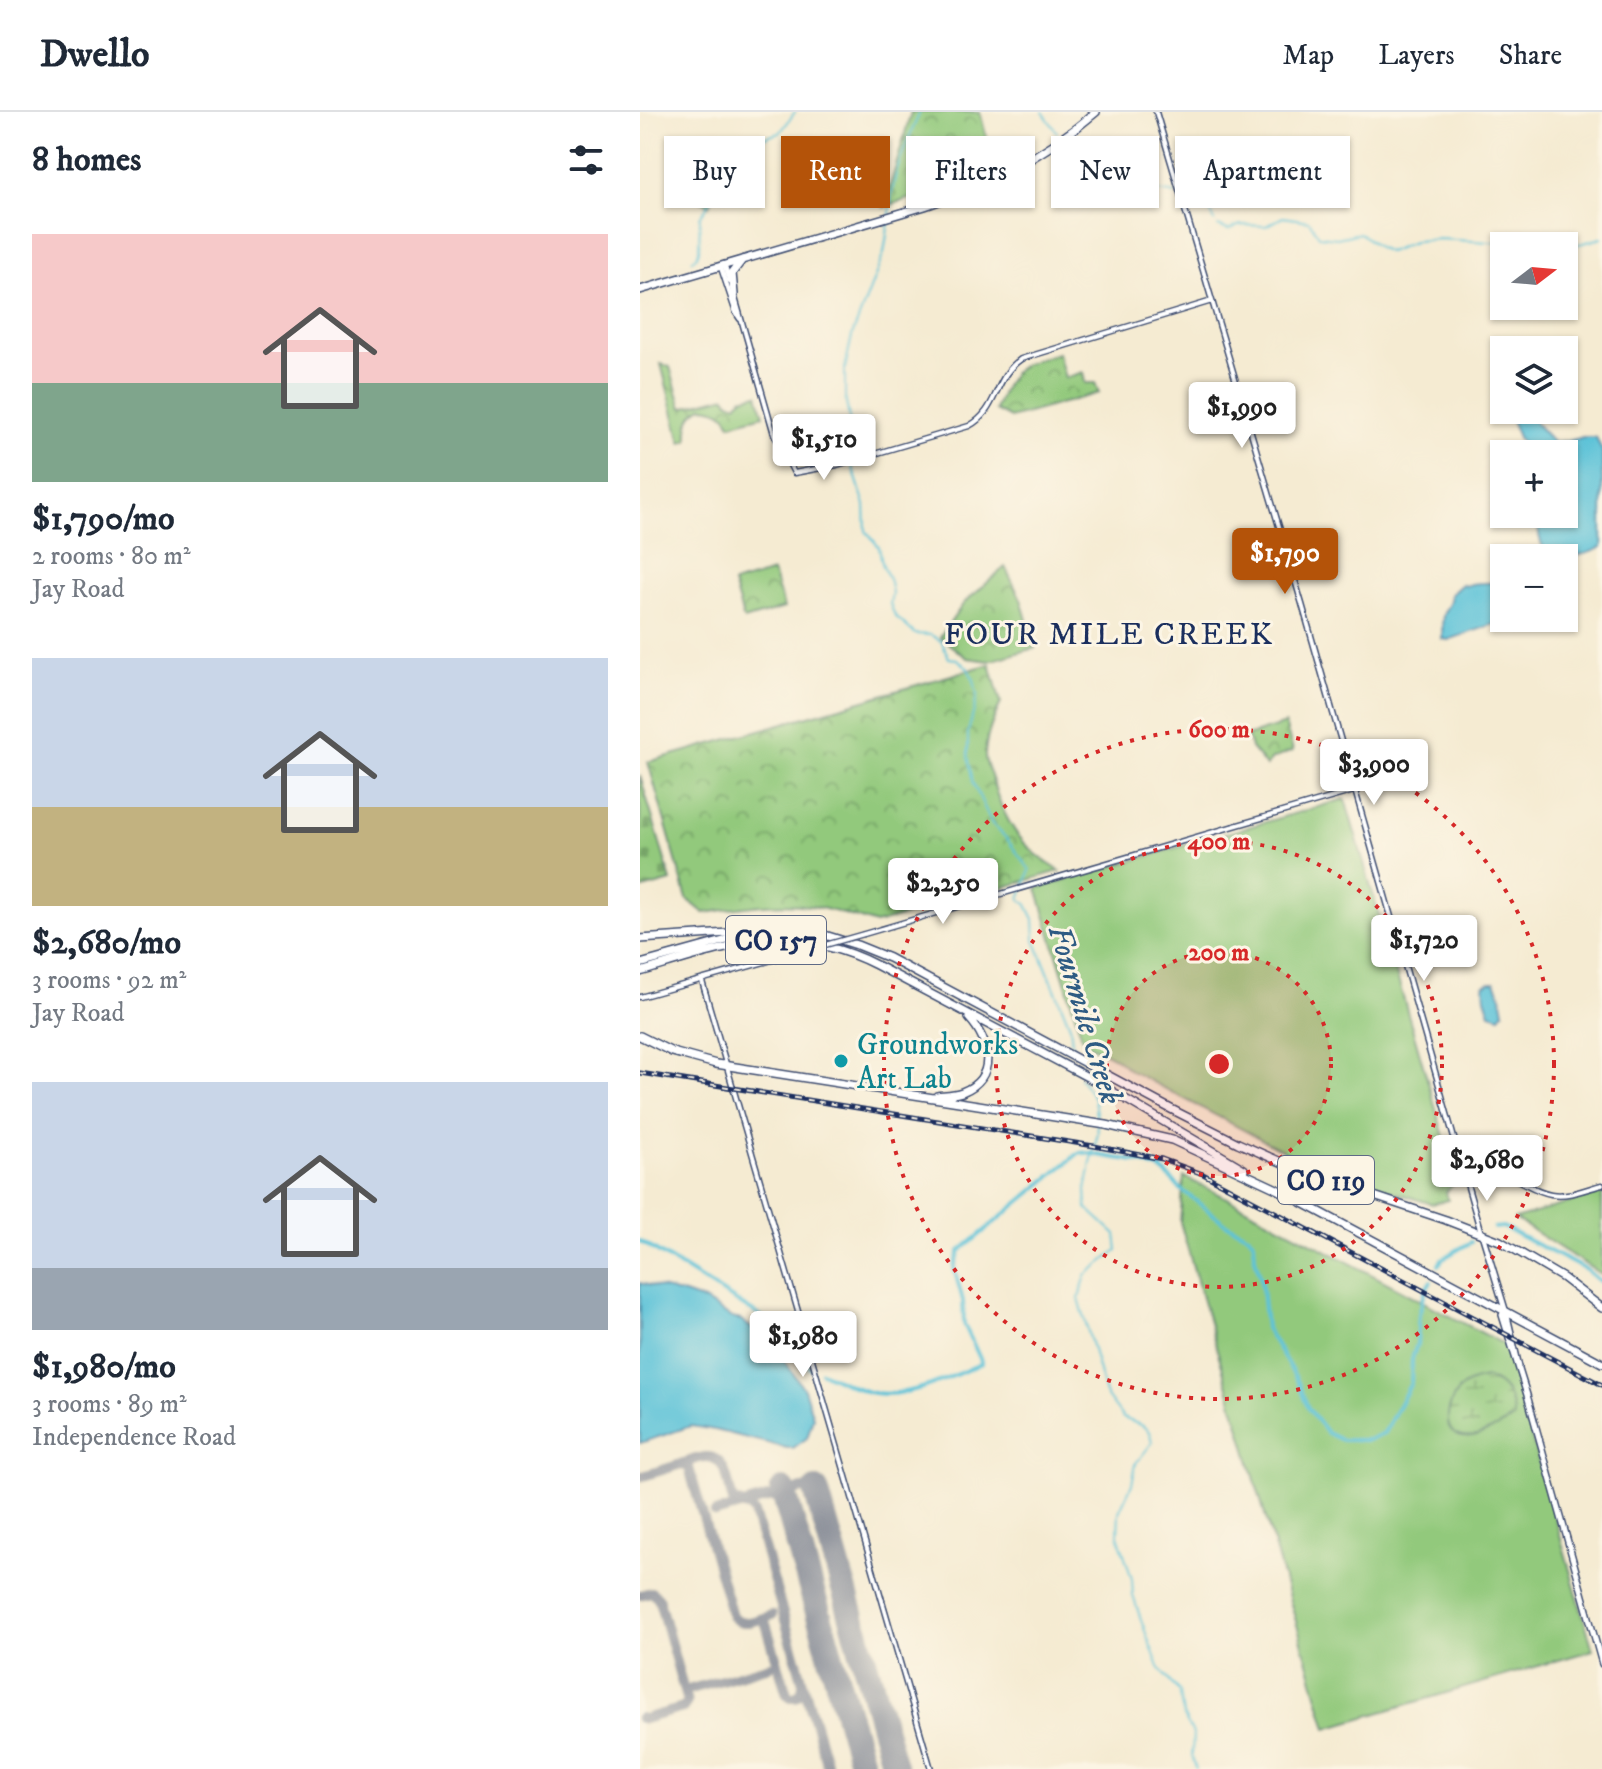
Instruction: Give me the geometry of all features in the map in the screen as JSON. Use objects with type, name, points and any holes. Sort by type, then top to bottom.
[{"type":"highway","points":[[640,290],[964,192],[1003,175],[1041,153],[1096,112]]},
{"type":"highway","points":[[734,294],[732,273],[745,259]]},
{"type":"highway","name":"CO 157","points":[[640,964],[767,931]]},
{"type":"highway","name":"CO 119","points":[[640,939],[791,931],[857,945],[889,958],[1228,1138],[1308,1174],[1500,1241],[1539,1262],[1602,1308]]},
{"type":"highway","name":"CO 157","points":[[640,972],[745,943],[804,941],[853,953],[1093,1080],[1277,1189]]},
{"type":"highway","points":[[928,1097],[966,1090],[977,1082],[985,1070],[988,1055],[985,1040],[961,1011]]},
{"type":"highway","name":"CO 119","points":[[641,1036],[685,1057],[728,1066],[1106,1125],[1172,1140],[1277,1189],[1602,1363]]},
{"type":"main road","points":[[1481,1233],[1517,1351],[1519,1368],[1602,1664]]},
{"type":"street","points":[[1156,112],[1277,517],[1481,1233]]},
{"type":"street","points":[[722,265],[734,294],[774,434],[794,473],[847,462],[976,422],[988,411],[1008,370],[1021,359],[1212,301]]},
{"type":"street","points":[[722,265],[740,319]]},
{"type":"street","points":[[640,997],[1355,791]]},
{"type":"street","points":[[702,981],[931,1769]]},
{"type":"street","points":[[1485,1175],[1504,1174],[1555,1195],[1602,1185]]},
{"type":"green space","points":[[911,112],[980,112],[986,136],[906,136],[906,200],[890,205],[890,186]]},
{"type":"green space","points":[[1058,353],[1065,378],[1083,372],[1085,383],[1095,383],[1099,393],[1010,418],[995,410],[1016,370]]},
{"type":"green space","points":[[661,364],[670,367],[682,408],[726,396],[730,402],[737,404],[742,398],[758,394],[764,415],[730,424],[720,411],[703,407],[690,420],[688,440],[681,442]]},
{"type":"green space","points":[[1005,567],[1021,599],[1035,648],[989,661],[967,658],[940,637],[964,603]]},
{"type":"green space","points":[[773,572],[784,608],[744,620],[733,584]]},
{"type":"green space","points":[[990,664],[1001,703],[988,735],[985,749],[987,765],[1002,808],[1016,832],[1035,853],[1060,871],[876,924],[826,909],[784,904],[704,913],[687,899],[648,762]]},
{"type":"green space","points":[[1285,724],[1293,751],[1272,759],[1266,766],[1251,748],[1247,736]]},
{"type":"green space","points":[[640,775],[671,881],[640,890]]},
{"type":"green space","points":[[1345,799],[1457,1181],[1446,1192],[1448,1200],[1432,1204],[1316,1168],[1131,1071],[1115,1058],[1083,1041],[1037,888]]},
{"type":"green space","points":[[1184,1177],[1505,1345],[1593,1650],[1327,1728],[1180,1222]]},
{"type":"green space","points":[[1602,1193],[1602,1275],[1515,1219]]},
{"type":"green space","points":[[1486,1378],[1507,1393],[1513,1419],[1477,1436],[1461,1437],[1449,1427],[1452,1402],[1462,1387]]},
{"type":"water","points":[[1513,424],[1536,424],[1551,440],[1520,440]]},
{"type":"water","points":[[1596,437],[1602,451],[1602,547],[1578,556],[1578,544],[1542,544],[1538,528],[1578,528],[1578,440],[1572,440]]},
{"type":"water","points":[[1490,583],[1490,626],[1448,640],[1442,639],[1443,616],[1450,595],[1462,584]]},
{"type":"water","points":[[1495,982],[1501,995],[1504,1011],[1500,1016],[1490,1013],[1485,998],[1484,985]]},
{"type":"water","points":[[640,1283],[704,1301],[741,1320],[763,1337],[804,1389],[813,1417],[807,1438],[793,1448],[787,1448],[691,1426],[640,1443]]},
{"type":"waterway","points":[[692,260],[699,251],[700,217],[722,184],[728,163],[741,144],[780,133],[795,112]]},
{"type":"waterway","points":[[890,215],[896,175],[920,112]]},
{"type":"waterway","points":[[1043,112],[1057,132]]},
{"type":"waterway","points":[[1159,191],[1175,194]]},
{"type":"waterway","points":[[1207,208],[1215,222]]},
{"type":"waterway","points":[[1218,226],[1228,230],[1241,225],[1266,226],[1283,217],[1309,221],[1319,236],[1337,238],[1360,233],[1388,252],[1416,241],[1439,239],[1558,246],[1602,238]]},
{"type":"waterway","points":[[889,221],[884,253],[852,336],[845,368],[845,398],[853,437],[849,456],[865,505],[866,531],[879,547],[890,582],[890,604],[895,616],[915,634],[931,635],[941,641],[949,658],[957,659],[967,667],[974,680],[977,695],[968,732],[973,783],[992,824],[1030,870],[1020,899],[1026,903],[1034,919],[1035,940],[1070,1026],[1073,1052]]},
{"type":"waterway","name":"Fourmile Creek","points":[[1080,1078],[1094,1098],[1098,1132],[1090,1167]]},
{"type":"waterway","points":[[821,1372],[861,1390],[888,1394],[930,1386],[982,1363],[964,1324],[963,1301],[954,1268],[960,1251],[1080,1152],[1140,1162],[1162,1170],[1226,1224],[1248,1235],[1254,1242],[1266,1328],[1297,1380],[1308,1408],[1327,1433],[1342,1440],[1368,1440],[1384,1433],[1411,1383],[1419,1314],[1431,1281]]},
{"type":"waterway","name":"Fourmile Creek","points":[[1090,1169],[1087,1208],[1116,1235],[1118,1250],[1086,1275],[1079,1298],[1105,1394],[1123,1418],[1143,1426],[1150,1433],[1152,1443],[1136,1463],[1132,1484],[1119,1512],[1118,1535],[1132,1579],[1133,1596],[1159,1667],[1179,1691],[1183,1715],[1193,1734],[1192,1756],[1196,1769]]},
{"type":"waterway","points":[[1494,1228],[1503,1227],[1586,1270],[1602,1283]]},
{"type":"waterway","points":[[640,1241],[776,1326],[801,1360],[812,1369]]},
{"type":"waterway","points":[[1439,1265],[1442,1259],[1471,1242]]},
{"type":"taxiway","points":[[680,1464],[704,1457],[714,1458],[723,1467],[733,1501],[743,1505]]},
{"type":"taxiway","points":[[640,1477],[678,1465],[689,1468],[732,1616],[746,1622],[772,1615]]},
{"type":"taxiway","points":[[775,1496],[802,1489],[816,1490]]},
{"type":"taxiway","points":[[715,1513],[775,1496],[784,1500],[788,1507]]},
{"type":"taxiway","points":[[741,1505],[754,1513],[828,1769]]},
{"type":"taxiway","points":[[640,1595],[651,1592],[658,1597],[687,1702],[683,1708],[640,1718]]},
{"type":"taxiway","points":[[766,1624],[787,1694],[796,1697],[803,1685]]},
{"type":"taxiway","points":[[691,1689],[770,1666]]},
{"type":"runway","points":[[783,1490],[863,1769]]},
{"type":"runway","points":[[816,1490],[895,1769]]},
{"type":"railway","points":[[640,1073],[1162,1159],[1203,1174],[1602,1385]]},
{"type":"place","name":"Groundworks Art Lab","points":[[841,1061]]},
{"type":"district","name":"FOUR MILE CREEK","points":[[1109,633]]}]
